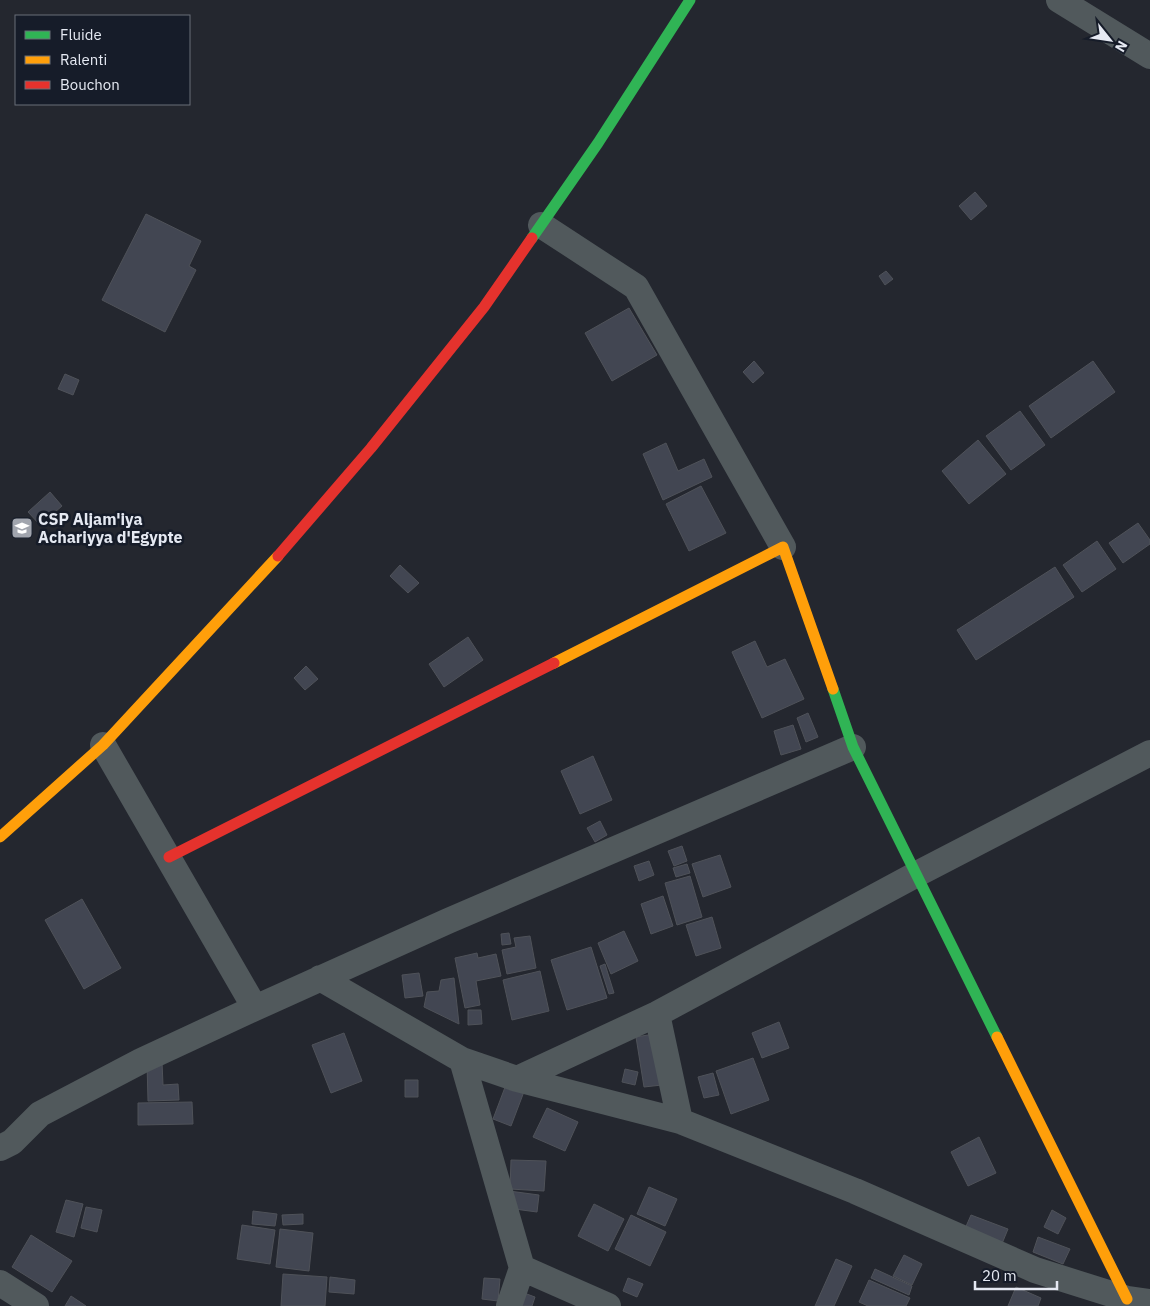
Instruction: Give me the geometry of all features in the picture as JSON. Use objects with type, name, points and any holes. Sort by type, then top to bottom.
[{"type":"main road","points":[[0,837],[102,745],[279,555],[371,448],[484,307],[598,143],[690,0]]},
{"type":"main road","points":[[169,857],[783,547],[853,747],[1139,1300]]},
{"type":"street","points":[[1059,0],[1150,56]]},
{"type":"street","points":[[541,226],[636,287],[783,547]]},
{"type":"street","points":[[102,745],[169,857],[255,1008]]},
{"type":"street","points":[[0,1148],[12,1142],[40,1114],[141,1061],[320,978],[853,747]]},
{"type":"street","points":[[517,1079],[657,1014],[917,874],[1150,753]]},
{"type":"street","points":[[320,978],[462,1060],[517,1079],[680,1121],[855,1191],[1035,1270],[1139,1300]]},
{"type":"street","points":[[657,1014],[680,1121]]},
{"type":"street","points":[[462,1060],[522,1268],[509,1306]]},
{"type":"street","points":[[522,1268],[608,1306]]},
{"type":"street","points":[[0,1283],[36,1306]]},
{"type":"building","points":[[975,192],[987,206],[971,220],[959,206]]},
{"type":"building","points":[[146,214],[201,241],[189,266],[196,270],[165,332],[102,300]]},
{"type":"building","points":[[886,271],[893,279],[885,285],[879,276]]},
{"type":"building","points":[[629,308],[657,355],[612,381],[585,333]]},
{"type":"building","points":[[754,361],[764,373],[753,383],[743,372]]},
{"type":"building","points":[[1093,361],[1115,392],[1051,438],[1029,406]]},
{"type":"building","points":[[65,374],[79,380],[73,395],[58,389]]},
{"type":"building","points":[[1020,411],[1045,445],[1011,470],[986,436]]},
{"type":"building","points":[[978,440],[1006,474],[969,504],[942,471]]},
{"type":"building","points":[[666,443],[678,471],[704,459],[712,477],[663,500],[643,454]]},
{"type":"building","points":[[701,486],[726,533],[689,551],[666,504]]},
{"type":"building","points":[[50,492],[62,506],[40,525],[28,512]]},
{"type":"building","points":[[1138,523],[1150,540],[1150,544],[1123,563],[1109,543]]},
{"type":"building","points":[[1097,541],[1116,569],[1082,592],[1063,565]]},
{"type":"building","points":[[400,565],[419,583],[408,593],[390,576]]},
{"type":"building","points":[[1055,567],[1074,597],[976,660],[957,630]]},
{"type":"building","points":[[468,637],[483,660],[444,687],[429,664]]},
{"type":"building","points":[[755,641],[767,667],[785,659],[804,699],[762,718],[732,652]]},
{"type":"building","points":[[306,666],[318,679],[305,690],[294,678]]},
{"type":"building","points":[[808,713],[818,737],[806,742],[797,718]]},
{"type":"building","points":[[793,725],[801,749],[781,755],[774,731]]},
{"type":"building","points":[[593,756],[612,800],[580,814],[561,771]]},
{"type":"building","points":[[600,821],[607,835],[595,842],[587,828]]},
{"type":"building","points":[[682,846],[687,861],[674,866],[668,851]]},
{"type":"building","points":[[720,855],[731,887],[703,897],[692,864]]},
{"type":"building","points":[[649,861],[654,875],[639,881],[634,866]]},
{"type":"building","points":[[687,864],[690,873],[676,877],[673,868]]},
{"type":"building","points":[[690,876],[702,917],[677,925],[665,883]]},
{"type":"building","points":[[663,896],[673,926],[651,934],[641,904]]},
{"type":"building","points":[[82,899],[121,968],[84,989],[45,920]]},
{"type":"building","points":[[712,917],[721,948],[696,956],[686,925]]},
{"type":"building","points":[[624,931],[638,961],[611,974],[598,943]]},
{"type":"building","points":[[509,933],[511,944],[502,945],[501,934]]},
{"type":"building","points":[[530,936],[536,968],[507,974],[502,950],[516,947],[514,938]]},
{"type":"building","points":[[591,947],[607,998],[567,1010],[551,960]]},
{"type":"building","points":[[477,953],[478,958],[496,954],[501,976],[476,981],[480,1005],[465,1008],[455,958]]},
{"type":"building","points":[[605,964],[614,993],[609,994],[600,966]]},
{"type":"building","points":[[540,971],[549,1011],[512,1020],[503,980]]},
{"type":"building","points":[[419,973],[423,996],[405,998],[402,975]]},
{"type":"building","points":[[454,978],[459,1024],[424,1007],[427,992],[439,991],[441,980]]},
{"type":"building","points":[[468,1010],[481,1010],[482,1024],[468,1025]]},
{"type":"building","points":[[779,1022],[789,1048],[762,1058],[752,1033]]},
{"type":"building","points":[[344,1033],[362,1081],[331,1093],[312,1045]]},
{"type":"building","points":[[654,1034],[662,1085],[644,1087],[636,1037]]},
{"type":"building","points":[[753,1058],[769,1100],[731,1114],[716,1071]]},
{"type":"building","points":[[162,1062],[163,1085],[178,1084],[179,1100],[148,1101],[147,1063]]},
{"type":"building","points":[[625,1069],[638,1072],[635,1085],[622,1082]]},
{"type":"building","points":[[713,1073],[719,1095],[704,1098],[698,1077]]},
{"type":"building","points":[[405,1080],[418,1080],[418,1097],[405,1097]]},
{"type":"building","points":[[507,1082],[525,1089],[511,1126],[493,1119]]},
{"type":"building","points":[[192,1102],[193,1124],[138,1125],[138,1103]]},
{"type":"building","points":[[547,1108],[578,1122],[565,1151],[533,1137]]},
{"type":"building","points":[[979,1137],[996,1173],[968,1186],[951,1152]]},
{"type":"building","points":[[511,1160],[546,1161],[544,1191],[510,1189]]},
{"type":"building","points":[[649,1187],[677,1199],[665,1226],[637,1214]]},
{"type":"building","points":[[509,1191],[539,1195],[537,1212],[507,1208]]},
{"type":"building","points":[[66,1200],[83,1204],[74,1237],[56,1232]]},
{"type":"building","points":[[594,1204],[624,1219],[608,1251],[578,1236]]},
{"type":"building","points":[[86,1207],[102,1210],[97,1232],[81,1228]]},
{"type":"building","points":[[1052,1210],[1066,1218],[1058,1234],[1044,1227]]},
{"type":"building","points":[[253,1211],[277,1214],[275,1226],[252,1224]]},
{"type":"building","points":[[303,1214],[303,1224],[283,1225],[282,1215]]},
{"type":"building","points":[[631,1215],[666,1232],[650,1266],[615,1249]]},
{"type":"building","points":[[971,1215],[1008,1229],[1001,1246],[964,1231]]},
{"type":"building","points":[[242,1225],[275,1230],[270,1264],[237,1259]]},
{"type":"building","points":[[280,1229],[313,1233],[309,1271],[276,1267]]},
{"type":"building","points":[[31,1235],[72,1261],[52,1292],[12,1267]]},
{"type":"building","points":[[1038,1237],[1070,1249],[1063,1264],[1033,1252]]},
{"type":"building","points":[[904,1255],[922,1264],[912,1285],[893,1276]]},
{"type":"building","points":[[836,1259],[852,1266],[834,1306],[815,1306]]},
{"type":"building","points":[[875,1269],[912,1286],[909,1295],[871,1278]]},
{"type":"building","points":[[283,1274],[327,1277],[325,1306],[281,1306]]},
{"type":"building","points":[[330,1277],[355,1280],[354,1294],[329,1292]]},
{"type":"building","points":[[484,1278],[500,1279],[498,1301],[482,1299]]},
{"type":"building","points":[[628,1278],[643,1284],[637,1297],[623,1291]]},
{"type":"building","points":[[869,1280],[910,1298],[906,1306],[868,1306],[859,1302]]},
{"type":"building","points":[[1016,1287],[1041,1298],[1038,1306],[1008,1306]]},
{"type":"building","points":[[524,1293],[535,1297],[532,1306],[519,1306]]},
{"type":"building","points":[[71,1296],[86,1306],[65,1306]]},
{"type":"traffic: fast","points":[[532,238],[598,143],[690,0]]},
{"type":"traffic: fast","points":[[833,689],[853,747],[997,1037]]},
{"type":"traffic: slow","points":[[554,663],[783,547],[833,689]]},
{"type":"traffic: slow","points":[[0,837],[103,745],[278,556]]},
{"type":"traffic: slow","points":[[997,1037],[1127,1299]]},
{"type":"traffic: jam","points":[[278,556],[371,448],[484,307],[532,238]]},
{"type":"traffic: jam","points":[[169,857],[554,663]]},
{"type":"place","name":"CSP Aljam'iya Achariyya d'Egypte","points":[[22,528]]}]
